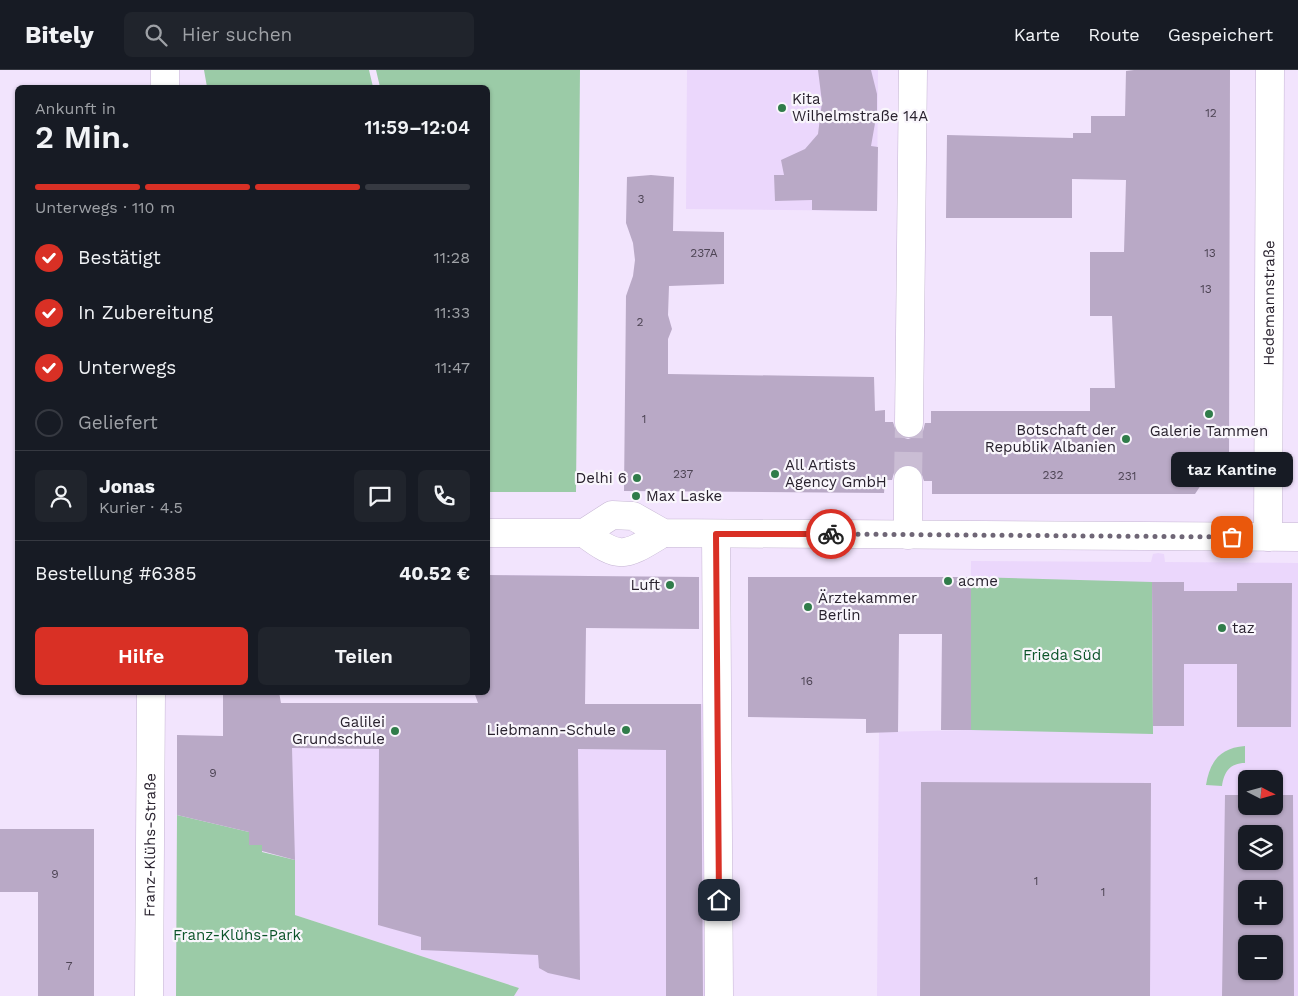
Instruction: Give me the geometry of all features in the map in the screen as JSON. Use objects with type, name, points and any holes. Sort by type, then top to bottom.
[{"type":"street","points":[[164,85],[165,70]]},
{"type":"street","points":[[909,422],[913,70]]},
{"type":"street","name":"Hedemannstraße","points":[[1268,537],[1270,70]]},
{"type":"street","points":[[908,480],[908,535]]},
{"type":"street","points":[[490,533],[584,533],[612,516],[633,516],[663,533],[1298,537]]},
{"type":"street","points":[[584,533],[609,551],[633,552],[663,533]]},
{"type":"street","points":[[716,534],[719,996]]},
{"type":"street","name":"Franz-Klühs-Straße","points":[[149,996],[151,695]]},
{"type":"shaded area","name":"Kita Wilhelmstraße 14A","points":[[687,70],[878,70],[877,211],[686,209]]},
{"type":"shaded area","points":[[1158,553],[1164,554],[1165,562],[1298,563],[1298,996],[877,996],[879,732],[970,730],[971,561],[1151,562],[1153,554]]},
{"type":"shaded area","points":[[505,575],[586,576],[585,704],[707,704],[708,996],[514,996],[519,988],[295,915],[295,860],[262,851],[249,845],[249,703],[504,704]]},
{"type":"green space","points":[[204,70],[369,70],[373,85],[207,85]]},
{"type":"green space","points":[[376,70],[580,70],[576,492],[490,492],[490,85],[380,85]]},
{"type":"green space","name":"Frieda Süd","points":[[971,577],[1152,582],[1153,734],[971,730]]},
{"type":"green space","points":[[1245,746],[1245,763],[1240,763],[1229,769],[1224,776],[1222,786],[1206,785],[1210,769],[1218,757],[1236,747]]},
{"type":"green space","name":"Franz-Klühs-Park","points":[[177,815],[249,832],[249,845],[262,845],[262,852],[295,860],[295,915],[519,988],[514,996],[176,996]]},
{"type":"building","points":[[818,70],[871,70],[877,94],[877,112],[871,146],[878,147],[877,211],[812,210],[812,200],[775,201],[774,175],[784,175],[781,160],[805,149],[818,134],[822,102]]},
{"type":"building","points":[[1230,70],[1229,461],[1209,473],[1195,494],[932,494],[932,481],[924,481],[921,472],[915,466],[908,464],[900,467],[894,473],[892,480],[885,480],[884,493],[624,491],[626,296],[633,276],[635,260],[633,243],[626,223],[627,177],[651,175],[674,177],[673,231],[724,232],[724,284],[669,286],[668,315],[672,329],[668,339],[668,374],[874,377],[875,411],[885,410],[885,422],[893,422],[896,431],[901,437],[908,439],[917,436],[923,431],[925,423],[931,423],[931,411],[1090,411],[1090,388],[1115,388],[1112,316],[1090,316],[1090,252],[1124,252],[1126,180],[1072,179],[1072,218],[946,218],[947,135],[1073,138],[1073,133],[1091,133],[1091,116],[1125,116],[1126,71]]},
{"type":"building","points":[[490,575],[699,577],[699,629],[586,628],[585,704],[701,704],[703,996],[666,996],[666,750],[578,749],[580,980],[548,973],[539,968],[538,955],[421,950],[421,937],[378,925],[379,749],[292,748],[295,860],[262,851],[262,845],[249,845],[249,832],[177,815],[177,735],[223,736],[223,695],[280,695],[281,703],[478,703],[475,695],[490,695]]},
{"type":"building","points":[[748,577],[971,577],[971,730],[941,730],[942,634],[899,634],[898,732],[866,733],[866,719],[748,717]]},
{"type":"building","name":"taz","points":[[1152,582],[1184,582],[1184,591],[1237,591],[1237,583],[1292,583],[1291,727],[1237,727],[1237,664],[1184,664],[1184,726],[1153,726]]},
{"type":"building","points":[[921,782],[1151,783],[1150,996],[920,996]]},
{"type":"building","points":[[1225,795],[1238,795],[1238,815],[1283,815],[1283,795],[1293,795],[1294,996],[1222,996]]},
{"type":"building","points":[[0,829],[94,829],[94,996],[38,996],[38,892],[0,892]]},
{"type":"tunnel","points":[[908,480],[909,423]]},
{"type":"way so far","points":[[831,534],[1232,537]]},
{"type":"place","name":"Kita Wilhelmstraße 14A","points":[[782,108]]},
{"type":"place","name":"Galerie Tammen","points":[[1209,414]]},
{"type":"place","name":"Botschaft der Republik Albanien","points":[[1126,439]]},
{"type":"place","name":"All Artists Agency GmbH","points":[[775,474]]},
{"type":"place","name":"Delhi 6","points":[[637,478]]},
{"type":"place","name":"Max Laske","points":[[636,496]]},
{"type":"place","name":"taz Kantine","points":[[1232,537]]},
{"type":"place","name":"acme","points":[[948,581]]},
{"type":"place","name":"Luft","points":[[670,585]]},
{"type":"place","name":"Ärztekammer Berlin","points":[[808,607]]},
{"type":"place","name":"taz","points":[[1222,628]]},
{"type":"place","name":"Liebmann-Schule","points":[[626,730]]},
{"type":"place","name":"Galilei Grundschule","points":[[395,731]]},
{"type":"route","points":[[719,900],[716,534],[831,534]]}]
